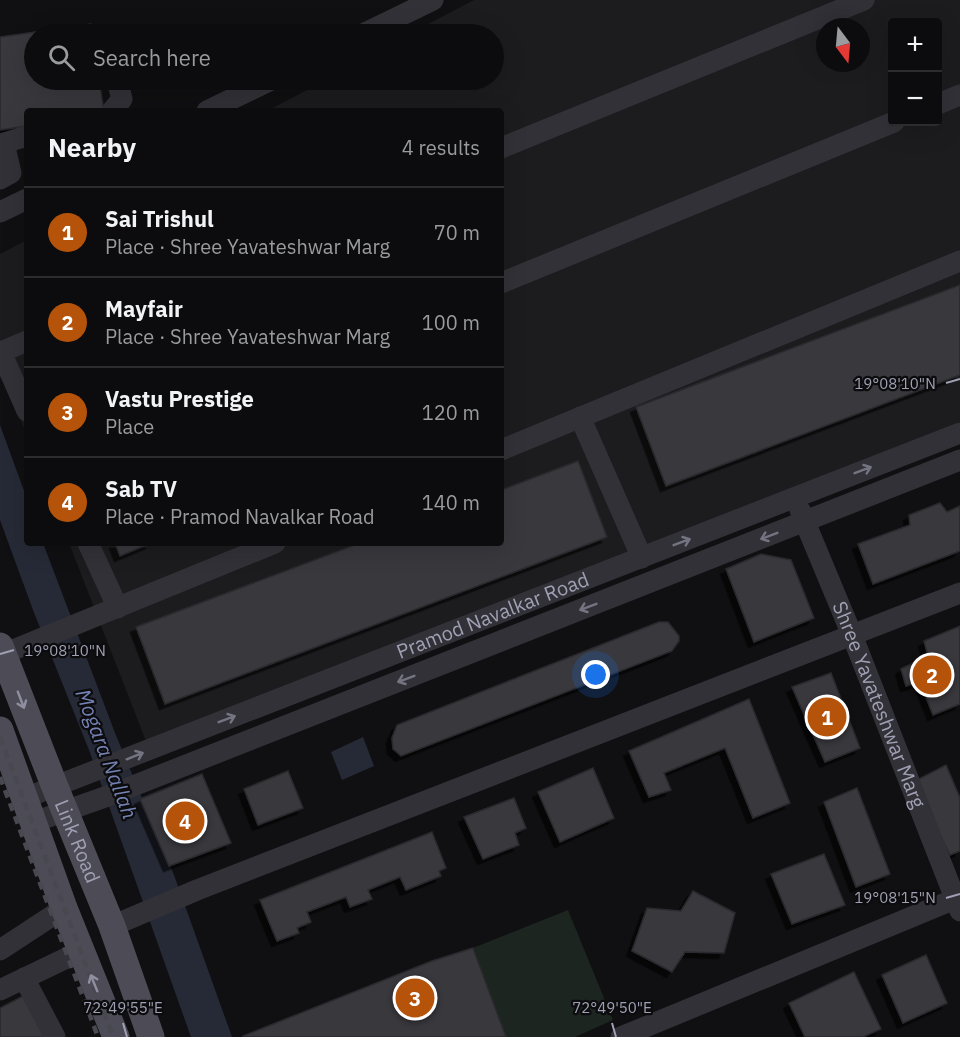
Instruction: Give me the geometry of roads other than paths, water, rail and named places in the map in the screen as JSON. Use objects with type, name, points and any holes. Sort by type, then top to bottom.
[{"type":"main road","name":"Link Road","points":[[2,650],[112,927],[151,1037]]},
{"type":"main road","name":"Link Road","points":[[0,730],[64,908],[116,1037]]},
{"type":"street","points":[[384,24],[434,0]]},
{"type":"street","points":[[504,147],[864,0]]},
{"type":"street","points":[[114,108],[122,99],[120,90]]},
{"type":"street","points":[[213,108],[250,90]]},
{"type":"street","points":[[942,102],[960,94]]},
{"type":"street","points":[[504,282],[888,124]]},
{"type":"street","points":[[0,179],[11,173],[4,143],[24,137]]},
{"type":"street","points":[[0,212],[24,200]]},
{"type":"street","points":[[504,449],[960,261]]},
{"type":"street","points":[[24,342],[0,351],[24,404]]},
{"type":"street","points":[[580,417],[642,558]]},
{"type":"street","name":"Pramod Navalkar Road","points":[[29,810],[55,787],[960,433]]},
{"type":"street","name":"Pramod Navalkar Road","points":[[29,810],[65,812],[105,797],[960,460]]},
{"type":"street","name":"Shree Yavateshwar Marg","points":[[795,498],[852,634],[958,902]]},
{"type":"street","points":[[89,546],[118,608]]},
{"type":"street","points":[[2,650],[31,643],[268,546]]},
{"type":"street","points":[[112,927],[197,890],[960,593]]},
{"type":"street","points":[[621,1037],[958,902]]},
{"type":"street","points":[[0,950],[64,908]]},
{"type":"street","points":[[0,990],[81,951]]},
{"type":"street","points":[[24,978],[55,1037]]},
{"type":"water","name":"Mogara Nallah","points":[[0,425],[24,491],[24,546],[44,546],[115,733],[174,875],[232,1037],[191,1037],[89,750],[0,520]]},
{"type":"water","points":[[363,737],[374,766],[342,780],[331,752]]},
{"type":"railway","points":[[0,737],[113,1037]]},
{"type":"railway","points":[[0,777],[98,1037]]},
{"type":"place","name":"Mayfair","points":[[932,675]]},
{"type":"place","name":"Sai Trishul","points":[[827,717]]},
{"type":"place","name":"Sab TV","points":[[185,821]]},
{"type":"place","name":"Vastu Prestige","points":[[415,998]]}]
